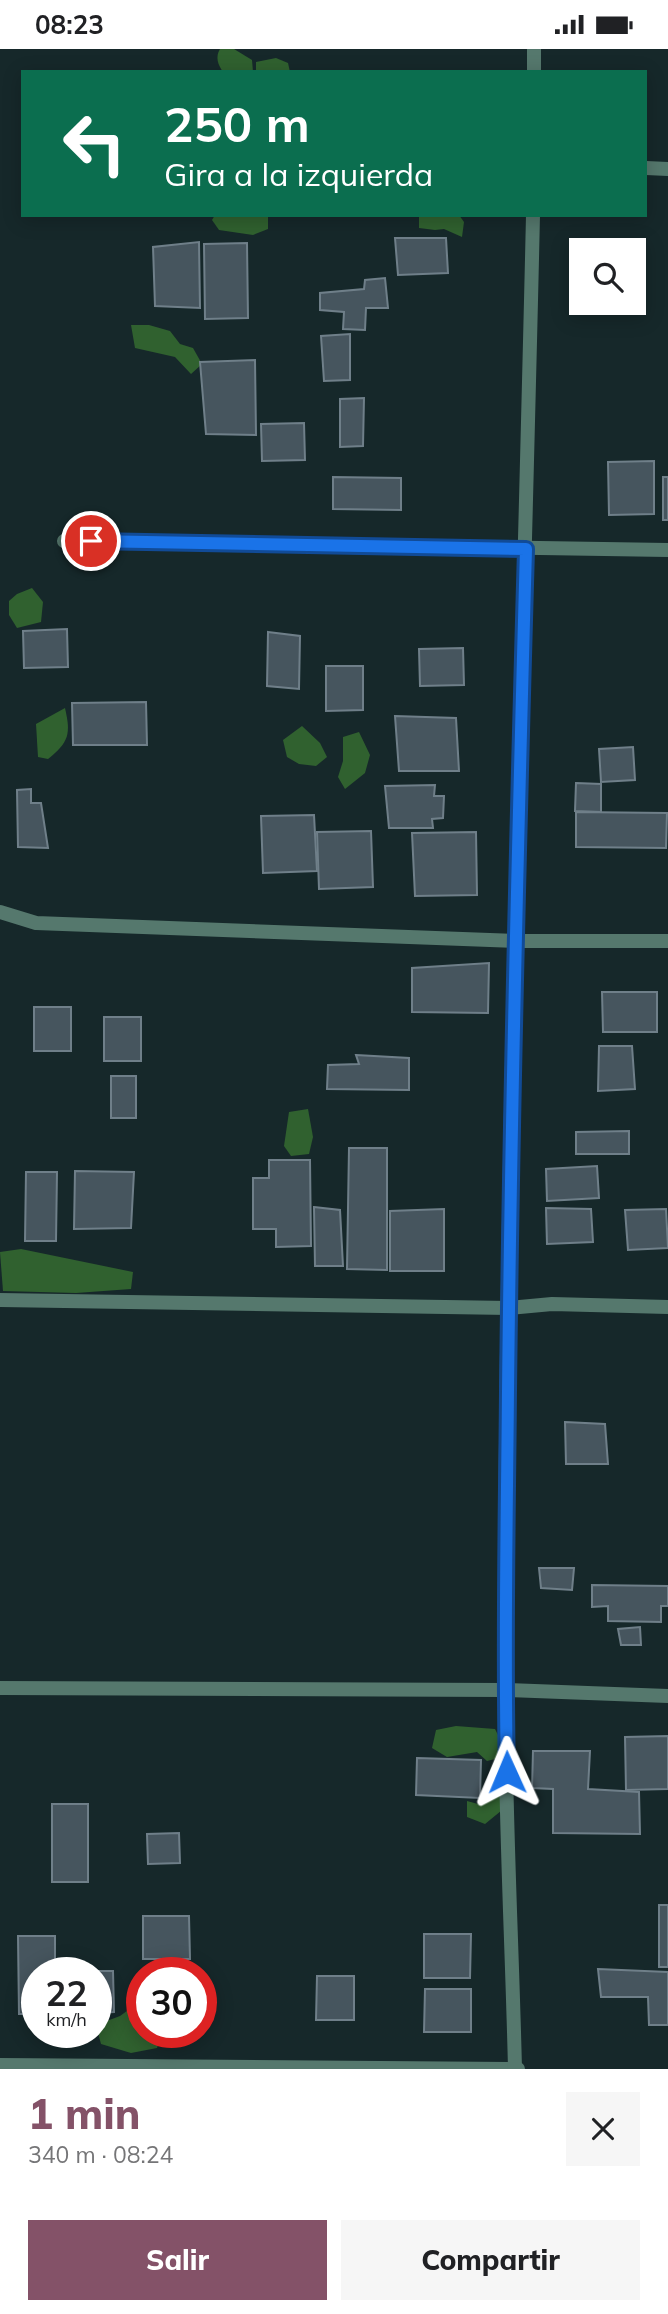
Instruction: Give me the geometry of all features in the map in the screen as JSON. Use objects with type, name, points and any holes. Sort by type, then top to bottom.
[{"type":"street","points":[[534,49],[534,70]]},
{"type":"street","points":[[647,168],[668,169]]},
{"type":"street","points":[[0,2065],[517,2069],[505,1690],[515,941],[533,217]]},
{"type":"street","points":[[64,541],[668,550]]},
{"type":"street","points":[[0,912],[36,923],[515,941],[668,941]]},
{"type":"street","points":[[0,1300],[509,1308],[552,1304],[668,1307]]},
{"type":"street","points":[[0,1688],[505,1690],[668,1696]]},
{"type":"green space","points":[[220,49],[234,49],[252,60],[253,70],[222,70],[218,55]]},
{"type":"green space","points":[[276,58],[288,63],[290,70],[256,70],[256,62]]},
{"type":"green space","points":[[214,217],[268,217],[268,229],[253,235],[219,230],[212,220]]},
{"type":"green space","points":[[419,217],[460,217],[464,222],[462,237],[444,229],[419,228]]},
{"type":"green space","points":[[131,325],[149,325],[170,331],[180,344],[193,348],[202,364],[191,374],[175,357],[135,348]]},
{"type":"green space","points":[[32,588],[43,602],[41,622],[17,628],[9,615],[9,601],[17,594]]},
{"type":"green space","points":[[65,708],[67,737],[48,759],[38,757],[36,724]]},
{"type":"green space","points":[[302,726],[320,743],[327,757],[316,766],[299,764],[287,757],[283,740]]},
{"type":"green space","points":[[359,732],[370,755],[365,773],[345,789],[338,777],[343,761],[343,737]]},
{"type":"green space","points":[[308,1109],[313,1137],[309,1154],[291,1156],[284,1146],[289,1112]]},
{"type":"green space","points":[[21,1249],[133,1272],[131,1289],[76,1293],[3,1291],[0,1252]]},
{"type":"green space","points":[[456,1726],[495,1729],[501,1741],[499,1758],[487,1761],[477,1752],[447,1757],[432,1748],[436,1730]]},
{"type":"green space","points":[[490,1778],[501,1783],[507,1806],[485,1824],[467,1817],[467,1801],[478,1804],[488,1792]]},
{"type":"green space","points":[[126,2012],[126,2048],[157,2048],[131,2053],[112,2047],[112,2019]]},
{"type":"building","points":[[395,238],[446,238],[448,273],[398,275]]},
{"type":"building","points":[[199,242],[200,308],[155,306],[153,247]]},
{"type":"building","points":[[247,243],[248,318],[205,319],[204,244]]},
{"type":"building","points":[[385,278],[388,308],[366,308],[365,330],[343,329],[344,312],[320,310],[320,293],[364,289],[365,280]]},
{"type":"building","points":[[350,334],[350,380],[324,381],[321,336]]},
{"type":"building","points":[[255,360],[256,435],[206,434],[200,362]]},
{"type":"building","points":[[364,398],[363,446],[340,447],[340,399]]},
{"type":"building","points":[[304,423],[305,460],[262,461],[261,424]]},
{"type":"building","points":[[654,461],[654,514],[609,515],[608,462]]},
{"type":"building","points":[[333,477],[401,478],[401,510],[333,509]]},
{"type":"building","points":[[663,477],[668,477],[668,520],[663,520]]},
{"type":"building","points":[[67,629],[68,667],[24,668],[23,631]]},
{"type":"building","points":[[268,632],[300,636],[299,689],[267,686]]},
{"type":"building","points":[[463,648],[464,685],[420,686],[419,649]]},
{"type":"building","points":[[326,666],[363,666],[363,710],[326,711]]},
{"type":"building","points":[[146,702],[147,745],[73,745],[72,703]]},
{"type":"building","points":[[395,716],[456,718],[459,771],[399,771]]},
{"type":"building","points":[[633,747],[635,780],[601,782],[599,749]]},
{"type":"building","points":[[576,783],[601,784],[601,812],[575,811]]},
{"type":"building","points":[[435,785],[434,796],[444,796],[443,818],[432,819],[433,828],[389,828],[385,786]]},
{"type":"building","points":[[31,789],[31,803],[41,803],[48,848],[18,847],[17,790]]},
{"type":"building","points":[[576,812],[667,813],[666,848],[576,847]]},
{"type":"building","points":[[314,815],[317,871],[263,873],[261,816]]},
{"type":"building","points":[[371,831],[373,887],[319,889],[317,832]]},
{"type":"building","points":[[476,832],[477,895],[415,896],[412,833]]},
{"type":"building","points":[[489,963],[488,1013],[412,1012],[412,968]]},
{"type":"building","points":[[602,992],[657,992],[657,1032],[603,1032]]},
{"type":"building","points":[[34,1007],[71,1007],[71,1051],[34,1051]]},
{"type":"building","points":[[104,1017],[141,1017],[141,1061],[104,1061]]},
{"type":"building","points":[[599,1046],[632,1046],[635,1089],[598,1091]]},
{"type":"building","points":[[356,1055],[409,1058],[409,1090],[327,1089],[328,1065],[359,1064]]},
{"type":"building","points":[[111,1076],[136,1076],[136,1118],[111,1118]]},
{"type":"building","points":[[629,1131],[629,1154],[576,1154],[576,1132]]},
{"type":"building","points":[[349,1148],[387,1148],[387,1270],[347,1269]]},
{"type":"building","points":[[269,1160],[310,1160],[311,1246],[276,1247],[276,1229],[253,1229],[253,1178],[269,1178]]},
{"type":"building","points":[[597,1166],[599,1198],[547,1201],[546,1169]]},
{"type":"building","points":[[75,1171],[134,1172],[131,1228],[74,1229]]},
{"type":"building","points":[[26,1172],[57,1172],[56,1241],[25,1241]]},
{"type":"building","points":[[314,1207],[340,1210],[343,1266],[315,1266]]},
{"type":"building","points":[[546,1208],[591,1209],[593,1242],[547,1244]]},
{"type":"building","points":[[444,1209],[444,1271],[390,1271],[390,1211]]},
{"type":"building","points":[[666,1209],[668,1248],[628,1250],[625,1210]]},
{"type":"building","points":[[565,1422],[605,1424],[608,1464],[566,1464]]},
{"type":"building","points":[[539,1568],[574,1568],[572,1590],[541,1588]]},
{"type":"building","points":[[592,1585],[668,1586],[668,1606],[661,1606],[661,1622],[608,1621],[608,1606],[592,1607]]},
{"type":"building","points":[[640,1627],[641,1645],[621,1645],[618,1629]]},
{"type":"building","points":[[668,1736],[668,1789],[626,1790],[625,1737]]},
{"type":"building","points":[[533,1751],[590,1751],[588,1789],[639,1792],[640,1834],[553,1833],[553,1789],[532,1788]]},
{"type":"building","points":[[417,1758],[481,1760],[480,1798],[416,1795]]},
{"type":"building","points":[[52,1804],[88,1804],[88,1882],[52,1882]]},
{"type":"building","points":[[179,1833],[180,1863],[148,1864],[147,1834]]},
{"type":"building","points":[[659,1905],[668,1905],[668,1967],[659,1967]]},
{"type":"building","points":[[143,1916],[189,1916],[190,1957],[143,1957]]},
{"type":"building","points":[[424,1934],[471,1934],[470,1978],[424,1978]]},
{"type":"building","points":[[18,1936],[55,1936],[55,1957],[21,1957],[19,2014]]},
{"type":"building","points":[[598,1969],[668,1972],[668,2025],[649,2025],[648,1997],[601,1997]]},
{"type":"building","points":[[112,1971],[113,1971],[112,2012]]},
{"type":"building","points":[[317,1976],[354,1976],[354,2020],[316,2020]]},
{"type":"building","points":[[425,1989],[471,1989],[471,2032],[424,2032]]},
{"type":"route","points":[[91,541],[526,549],[515,941],[509,1308],[505,1690],[507,1772]]}]
